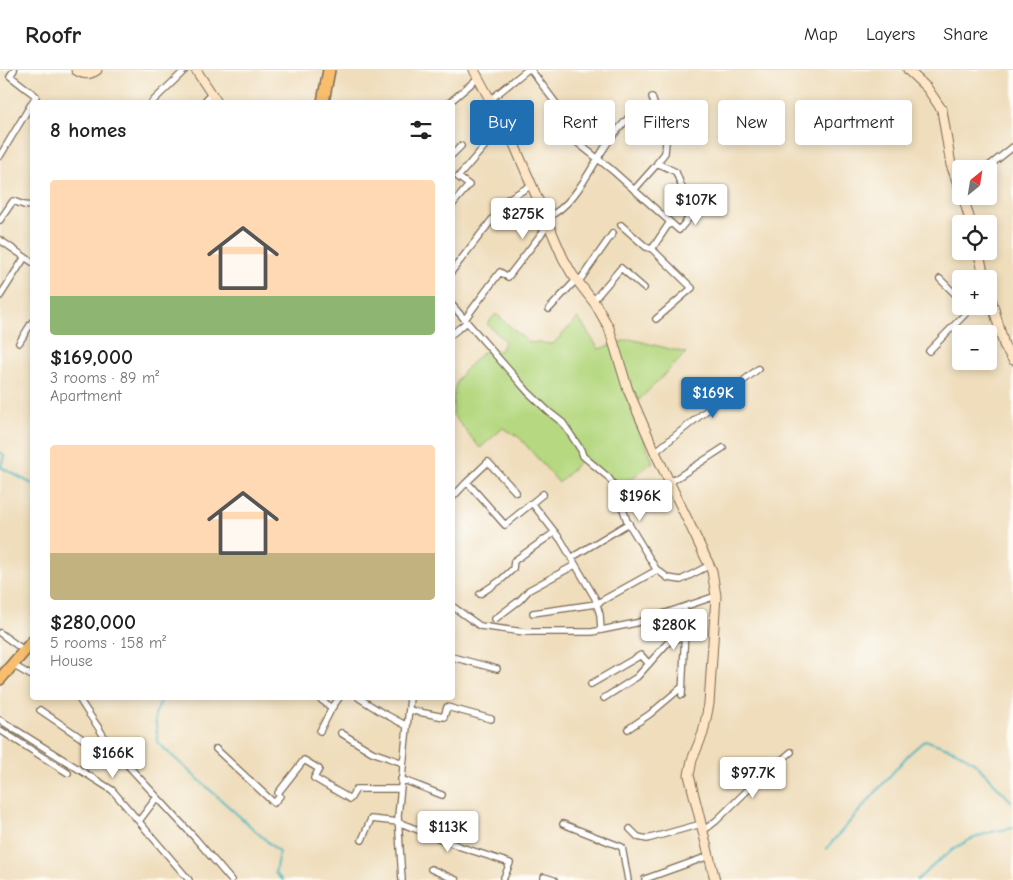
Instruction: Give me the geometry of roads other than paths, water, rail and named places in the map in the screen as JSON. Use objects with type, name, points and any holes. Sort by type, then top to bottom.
[{"type":"highway","points":[[315,100],[322,70]]},
{"type":"highway","points":[[323,100],[329,70]]},
{"type":"highway","points":[[0,688],[18,668],[30,648]]},
{"type":"highway","points":[[0,679],[30,648]]},
{"type":"street","points":[[14,70],[10,76],[36,96],[34,100]]},
{"type":"street","points":[[76,70],[83,74],[98,70]]},
{"type":"street","points":[[154,100],[185,70]]},
{"type":"street","points":[[196,70],[216,100]]},
{"type":"street","points":[[452,100],[476,74],[490,100],[527,70]]},
{"type":"street","points":[[531,70],[573,126],[567,131],[569,136],[679,230],[689,218],[676,206],[684,193],[676,172],[658,163]]},
{"type":"street","points":[[908,70],[927,88],[942,110],[952,168]]},
{"type":"street","points":[[206,100],[211,94]]},
{"type":"street","points":[[634,190],[665,153],[666,142],[652,97]]},
{"type":"street","points":[[0,156],[30,106]]},
{"type":"street","points":[[455,331],[466,321],[500,272],[508,277],[548,221],[582,186],[597,159],[625,122]]},
{"type":"street","points":[[455,201],[469,185],[458,177],[486,145]]},
{"type":"street","points":[[513,145],[563,258],[609,328],[628,390],[654,452],[712,571],[716,596],[709,704],[703,733],[692,760],[689,775],[715,880]]},
{"type":"street","points":[[455,152],[461,146]]},
{"type":"street","points":[[998,160],[1013,147]]},
{"type":"street","points":[[455,266],[508,199],[532,185]]},
{"type":"street","points":[[0,220],[3,210],[13,201],[30,206]]},
{"type":"street","points":[[652,249],[670,222]]},
{"type":"street","points":[[621,225],[646,247],[652,249],[692,288],[656,319]]},
{"type":"street","points":[[549,309],[577,281],[613,233]]},
{"type":"street","points":[[0,240],[30,261]]},
{"type":"street","points":[[0,296],[25,257]]},
{"type":"street","points":[[593,301],[620,268],[644,288]]},
{"type":"street","points":[[940,279],[952,291]]},
{"type":"street","points":[[455,308],[528,392],[563,423],[583,456],[608,477],[616,488],[628,523],[657,570],[668,578],[681,580],[710,565]]},
{"type":"street","points":[[929,352],[963,315]]},
{"type":"street","points":[[996,315],[1004,345],[1013,360]]},
{"type":"street","points":[[19,343],[30,325]]},
{"type":"street","points":[[654,452],[758,369]]},
{"type":"street","points":[[669,484],[723,448]]},
{"type":"street","points":[[455,495],[488,462],[516,492]]},
{"type":"street","points":[[467,482],[505,525],[543,494]]},
{"type":"street","points":[[532,503],[555,532],[575,565],[596,604],[602,630]]},
{"type":"street","points":[[571,558],[628,523]]},
{"type":"street","points":[[480,594],[501,580],[513,569],[514,561],[555,532]]},
{"type":"street","points":[[495,619],[520,600],[529,590],[575,565]]},
{"type":"street","points":[[533,613],[596,604],[657,570]]},
{"type":"street","points":[[455,608],[480,626],[524,632],[592,632],[636,623],[716,596]]},
{"type":"street","points":[[682,695],[686,607]]},
{"type":"street","points":[[0,633],[30,648]]},
{"type":"street","points":[[604,698],[637,677],[671,639],[685,638]]},
{"type":"street","points":[[591,684],[641,654],[649,664]]},
{"type":"street","points":[[455,658],[497,669]]},
{"type":"street","points":[[18,668],[30,675]]},
{"type":"street","points":[[628,729],[650,714],[682,687]]},
{"type":"street","points":[[81,700],[87,713],[101,730],[107,743],[231,880]]},
{"type":"street","points":[[322,700],[332,708]]},
{"type":"street","points":[[320,732],[332,708],[338,700]]},
{"type":"street","points":[[362,700],[407,726]]},
{"type":"street","points":[[402,880],[398,822],[410,700]]},
{"type":"street","points":[[409,710],[444,717],[447,707],[491,718]]},
{"type":"street","points":[[40,710],[96,748],[114,765],[116,766],[123,759]]},
{"type":"street","points":[[0,720],[112,790],[189,880]]},
{"type":"street","points":[[0,730],[68,773]]},
{"type":"street","points":[[341,733],[372,752],[403,764]]},
{"type":"street","points":[[216,749],[274,803],[280,796],[278,794],[304,760],[319,769],[314,778],[350,798],[356,789],[400,789]]},
{"type":"street","points":[[630,828],[638,837],[648,839],[702,827],[716,821],[756,782],[791,752]]},
{"type":"street","points":[[401,779],[442,796]]},
{"type":"street","points":[[139,821],[157,797]]},
{"type":"street","points":[[362,840],[371,819],[398,822],[461,847],[510,863],[503,880]]},
{"type":"street","points":[[563,824],[622,847],[628,880]]},
{"type":"street","points":[[645,879],[709,856]]},
{"type":"street","points":[[431,869],[456,880]]},
{"type":"street","points":[[544,880],[544,877],[554,880]]},
{"type":"waterway","points":[[0,452],[4,455],[1,467],[30,483]]},
{"type":"waterway","points":[[161,700],[155,715],[158,743],[279,852],[275,873],[282,880]]},
{"type":"waterway","points":[[826,849],[909,754],[925,740],[956,751],[974,762],[1011,801]]},
{"type":"waterway","points":[[917,880],[939,860],[971,839],[983,834],[1013,828]]}]
